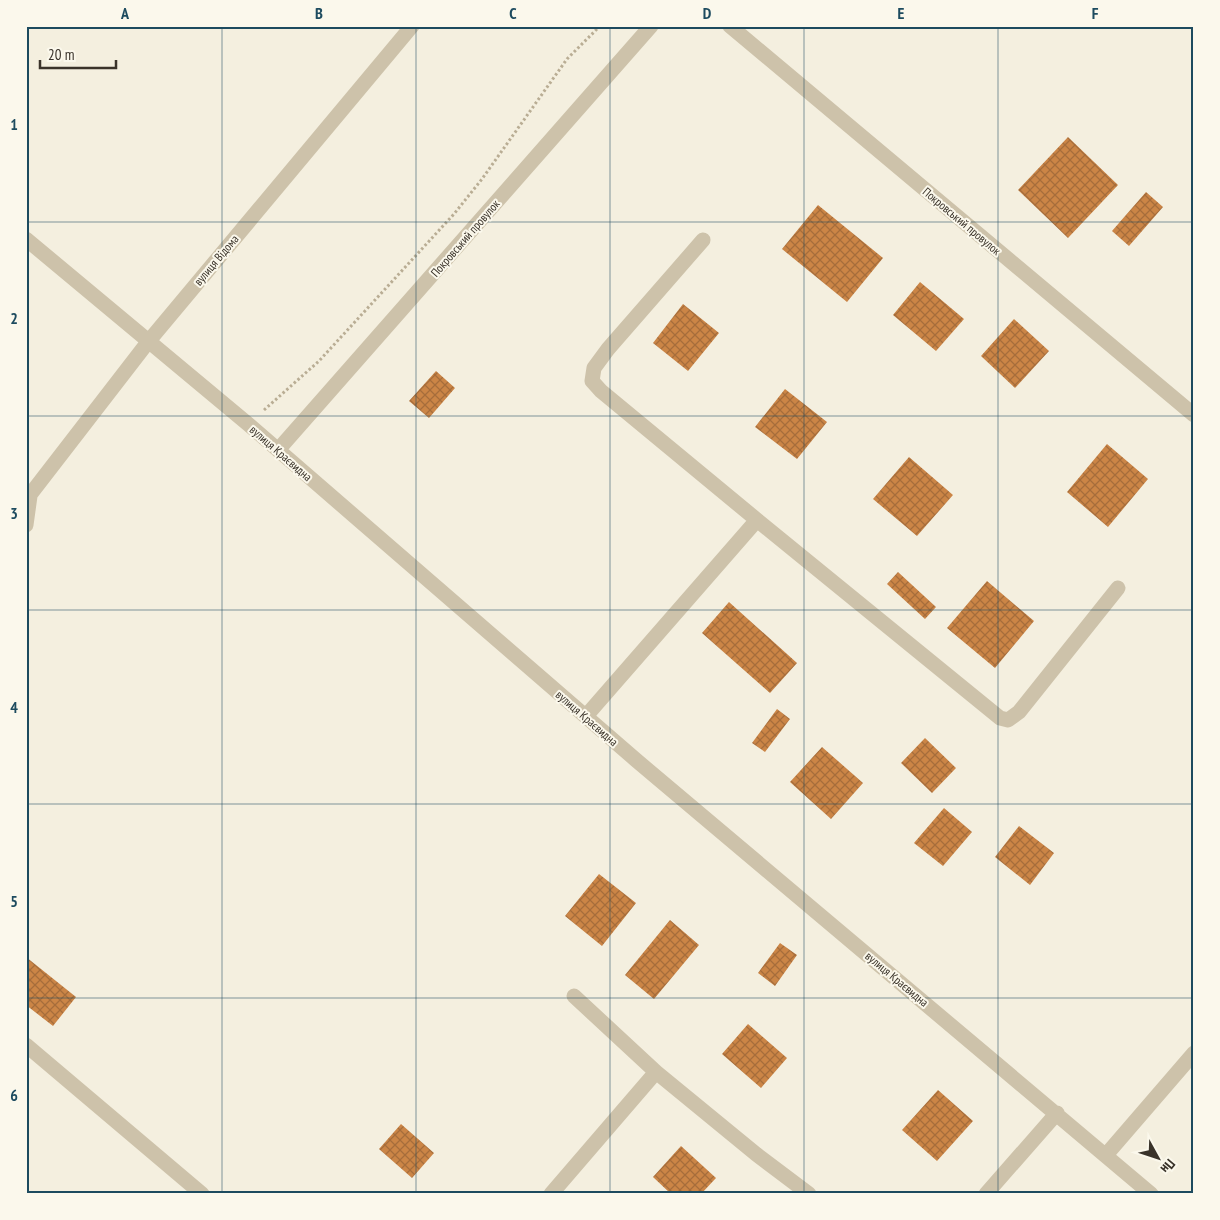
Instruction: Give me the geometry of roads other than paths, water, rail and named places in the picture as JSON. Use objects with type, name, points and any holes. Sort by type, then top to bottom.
[{"type":"street","name":"вулиця Відома","points":[[28,498],[148,342],[412,26]]},
{"type":"street","name":"Покровський провулок","points":[[278,450],[651,26]]},
{"type":"street","name":"Покровський провулок","points":[[730,26],[1194,415]]},
{"type":"street","name":"вулиця Краєвидна","points":[[26,239],[248,424],[586,716],[1151,1194]]},
{"type":"street","points":[[703,240],[608,349],[594,368],[592,381],[601,391],[1000,718],[1008,720],[1019,712],[1118,588]]},
{"type":"street","points":[[26,525],[28,498]]},
{"type":"street","points":[[586,716],[757,520]]},
{"type":"street","points":[[574,996],[656,1072],[756,1154],[809,1194]]},
{"type":"street","points":[[26,1045],[202,1194]]},
{"type":"street","points":[[1106,1155],[1194,1053]]},
{"type":"street","points":[[551,1194],[656,1072]]},
{"type":"street","points":[[986,1194],[1056,1113]]}]
